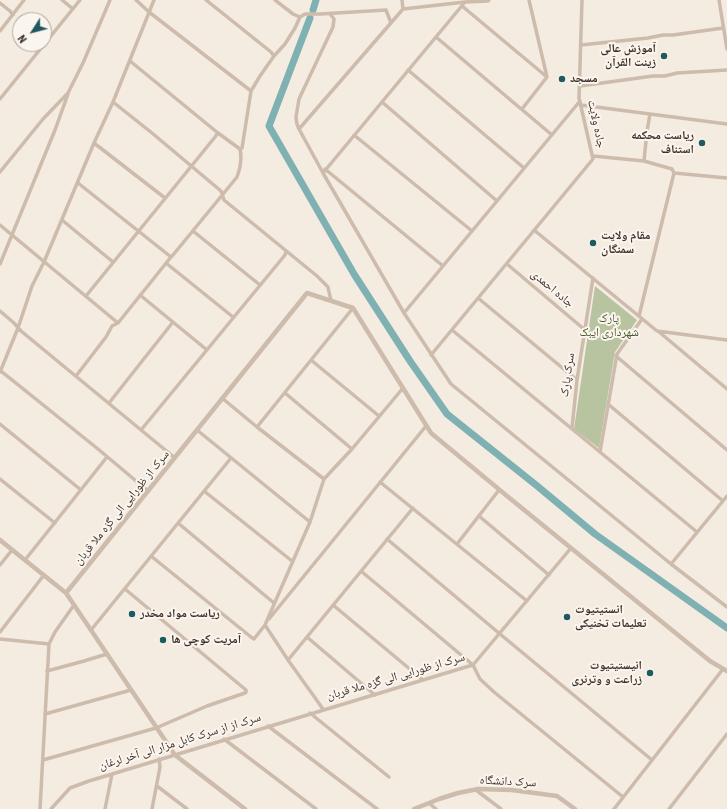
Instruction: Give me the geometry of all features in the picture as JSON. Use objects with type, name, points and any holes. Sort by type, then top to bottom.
[{"type":"street","points":[[15,12],[24,0]]},
{"type":"street","points":[[62,0],[73,9]]},
{"type":"street","points":[[0,99],[80,0]]},
{"type":"street","points":[[0,264],[55,130],[68,92],[83,63],[110,0]]},
{"type":"street","points":[[136,0],[149,12],[251,92]]},
{"type":"street","points":[[148,491],[0,371],[18,328],[32,286],[44,262],[94,143],[113,102],[154,0]]},
{"type":"street","points":[[206,0],[274,56]]},
{"type":"street","points":[[275,0],[300,18]]},
{"type":"street","points":[[402,0],[403,9]]},
{"type":"street","points":[[299,129],[403,9],[489,0]]},
{"type":"street","points":[[529,0],[547,77]]},
{"type":"street","name":"جاده ولایت","points":[[431,355],[593,159],[580,103],[582,0]]},
{"type":"street","points":[[719,0],[727,49]]},
{"type":"street","points":[[324,171],[464,2]]},
{"type":"street","points":[[0,3],[12,14]]},
{"type":"street","points":[[462,6],[547,77]]},
{"type":"street","points":[[76,376],[106,337],[112,326],[118,323],[166,262],[237,177],[240,169],[240,149],[242,148],[251,92],[260,76],[295,28],[300,18],[304,14],[330,14],[386,10],[391,23]]},
{"type":"street","points":[[330,14],[334,19],[333,27],[299,99],[296,117],[297,124],[404,313],[431,355],[451,384],[671,564],[727,607]]},
{"type":"street","points":[[0,31],[12,16]]},
{"type":"street","points":[[581,45],[723,28]]},
{"type":"street","points":[[436,37],[552,135]]},
{"type":"street","points":[[130,61],[218,133],[240,149]]},
{"type":"street","points":[[408,70],[524,168]]},
{"type":"street","points":[[580,86],[653,76],[665,76],[677,73],[727,70]]},
{"type":"street","points":[[522,109],[547,77]]},
{"type":"street","points":[[0,172],[43,119],[68,92]]},
{"type":"street","points":[[113,102],[192,166],[221,191],[224,200],[317,276],[328,287],[331,301]]},
{"type":"street","points":[[382,102],[497,201]]},
{"type":"street","points":[[404,313],[580,103],[727,124]]},
{"type":"street","points":[[644,161],[650,114]]},
{"type":"street","points":[[86,296],[218,133]]},
{"type":"street","points":[[354,135],[472,231]]},
{"type":"street","points":[[94,143],[165,198]]},
{"type":"street","points":[[593,156],[644,161],[672,170],[674,173],[727,178]]},
{"type":"street","points":[[324,171],[443,266]]},
{"type":"street","points":[[639,316],[674,173]]},
{"type":"street","points":[[78,183],[171,257]]},
{"type":"street","points":[[62,220],[114,262]]},
{"type":"street","points":[[0,225],[118,323]]},
{"type":"street","points":[[534,230],[657,330],[727,390]]},
{"type":"street","points":[[193,231],[260,285]]},
{"type":"street","points":[[141,430],[286,252]]},
{"type":"street","points":[[166,262],[234,317]]},
{"type":"street","name":"جاده احمدی","points":[[507,264],[585,330]]},
{"type":"street","name":"سرک پارک","points":[[572,428],[577,380],[592,278]]},
{"type":"street","name":"سرک از ظورایی الی گزه ملا قربان","points":[[66,593],[307,293],[354,308]]},
{"type":"street","points":[[140,295],[207,350]]},
{"type":"street","points":[[478,298],[577,380]]},
{"type":"street","points":[[257,427],[354,308],[430,433],[710,661],[725,670],[614,809]]},
{"type":"street","points":[[0,311],[21,331],[175,458]]},
{"type":"street","points":[[600,452],[616,356],[642,319]]},
{"type":"street","points":[[109,403],[173,322]]},
{"type":"street","points":[[452,330],[697,532]]},
{"type":"street","points":[[657,330],[727,340]]},
{"type":"street","points":[[616,356],[727,450]]},
{"type":"street","points":[[311,360],[379,416]]},
{"type":"street","points":[[266,624],[310,522],[324,479],[352,449],[402,388]]},
{"type":"street","points":[[285,393],[352,449]]},
{"type":"street","points":[[222,398],[324,479]]},
{"type":"street","points":[[608,404],[723,501]]},
{"type":"street","points":[[0,424],[81,490]]},
{"type":"street","points":[[151,556],[254,639],[426,426]]},
{"type":"street","points":[[197,430],[310,522]]},
{"type":"street","points":[[25,560],[107,457]]},
{"type":"street","points":[[91,630],[231,458]]},
{"type":"street","points":[[0,479],[55,523]]},
{"type":"street","points":[[380,482],[527,601]]},
{"type":"street","points":[[457,544],[499,490]]},
{"type":"street","points":[[204,491],[292,561]]},
{"type":"street","points":[[671,564],[727,496]]},
{"type":"street","points":[[288,660],[412,508]]},
{"type":"street","points":[[478,516],[549,575]]},
{"type":"street","points":[[178,523],[274,603]]},
{"type":"street","points":[[387,539],[652,760]]},
{"type":"street","points":[[0,540],[66,593],[175,754],[245,809]]},
{"type":"street","name":"سرک از ظورایی الی گزه ملا قربان","points":[[266,624],[288,660],[323,709],[375,695],[473,665],[571,548]]},
{"type":"street","points":[[0,565],[12,550]]},
{"type":"street","points":[[361,571],[473,665],[480,679],[494,692],[623,797]]},
{"type":"street","points":[[0,632],[44,575]]},
{"type":"street","points":[[43,760],[156,728],[207,706],[246,692],[246,690],[125,588]]},
{"type":"street","points":[[333,604],[423,680]]},
{"type":"street","points":[[40,809],[49,644],[55,632],[74,605]]},
{"type":"street","points":[[307,637],[375,695]]},
{"type":"street","points":[[0,639],[49,644]]},
{"type":"street","points":[[48,671],[107,654]]},
{"type":"street","points":[[45,714],[131,690]]},
{"type":"street","name":"سرک از از سرک کابل مزار الی آخر لرغان","points":[[51,809],[70,788],[89,781],[323,709]]},
{"type":"street","points":[[310,713],[389,777]]},
{"type":"street","points":[[268,726],[377,809]]},
{"type":"street","points":[[669,809],[727,734]]},
{"type":"street","points":[[224,739],[316,809]]},
{"type":"street","points":[[152,809],[160,767],[159,759]]},
{"type":"street","points":[[105,809],[112,774]]},
{"type":"street","points":[[157,786],[187,809]]},
{"type":"street","points":[[476,790],[501,809]]},
{"type":"street","name":"سرک دانشگاه","points":[[414,809],[458,793],[476,790],[512,790],[558,796],[575,809]]},
{"type":"street","points":[[429,803],[436,809]]},
{"type":"green space","name":"پارک شهرداری ایبک","points":[[595,286],[637,320],[615,352],[599,448],[574,429]]},
{"type":"waterway","points":[[313,10],[316,0]]},
{"type":"waterway","points":[[310,18],[269,126],[354,274],[410,361],[447,414],[595,534],[727,628]]},
{"type":"place","name":"آموزش عالی زینت القرآن","points":[[664,56]]},
{"type":"place","name":"مسجد","points":[[562,79]]},
{"type":"place","name":"ریاست محکمه استناف","points":[[702,143]]},
{"type":"place","name":"مقام ولایت سمنگان","points":[[593,243]]},
{"type":"place","name":"ریاست مواد مخدر","points":[[132,614]]},
{"type":"place","name":"انستیتیوت تعلیمات تخنیکی","points":[[567,617]]},
{"type":"place","name":"آمریت کوچی ها","points":[[163,640]]},
{"type":"place","name":"انیستیتیوت زراعت و وترنری","points":[[650,673]]}]
